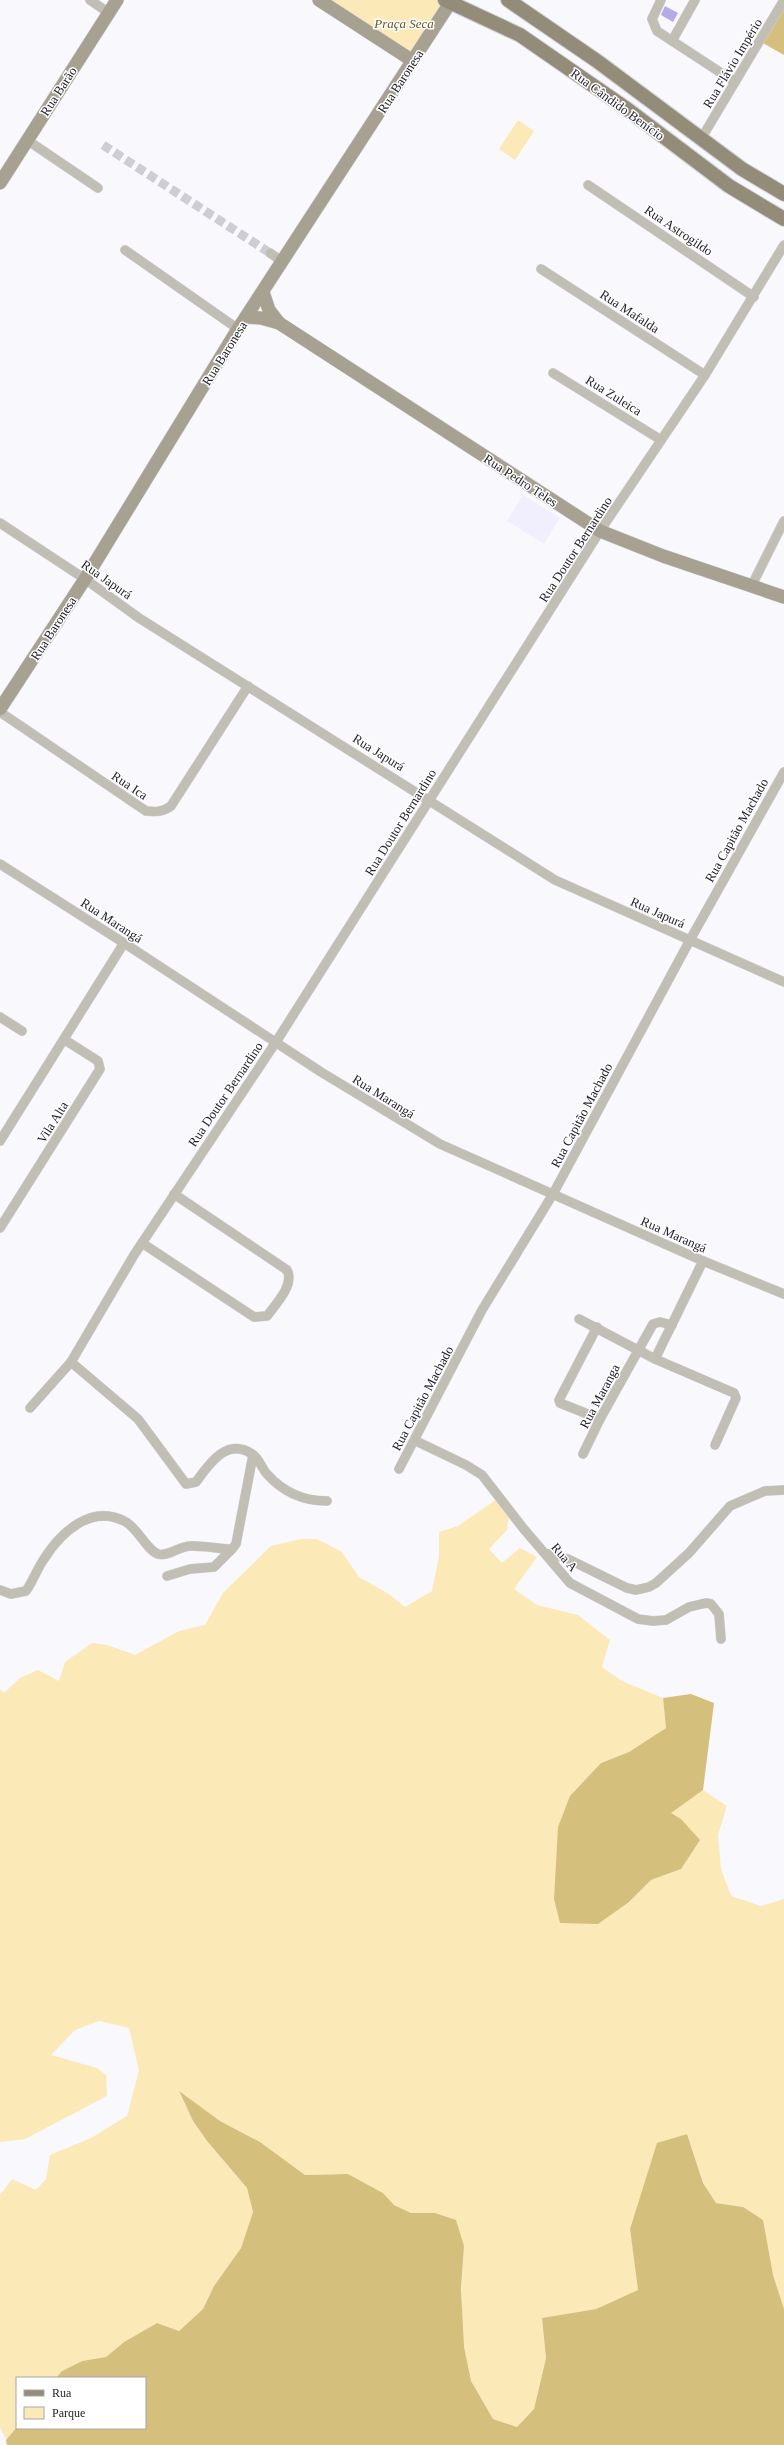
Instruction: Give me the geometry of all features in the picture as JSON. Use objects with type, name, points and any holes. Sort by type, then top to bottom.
[{"type":"main road","name":"Rua Cândido Benício","points":[[508,0],[597,61],[742,169],[784,194]]},
{"type":"main road","name":"Rua Cândido Benício","points":[[449,1],[520,35],[622,105],[729,186],[784,219]]},
{"type":"street","points":[[90,0],[109,13]]},
{"type":"street","name":"Rua Barão","points":[[0,183],[117,0]]},
{"type":"street","points":[[319,0],[413,61]]},
{"type":"street","points":[[661,0],[654,12],[652,21],[657,31],[735,82]]},
{"type":"street","points":[[672,41],[695,0]]},
{"type":"street","name":"Rua Flávio Império","points":[[701,139],[784,0]]},
{"type":"street","name":"Rua Baronesa","points":[[0,710],[85,579],[238,329],[413,61],[449,1]]},
{"type":"street","points":[[27,140],[98,188]]},
{"type":"street","name":"Rua Astrogildo","points":[[588,185],[754,297]]},
{"type":"street","name":"Rua Doutor Bernardino","points":[[30,1408],[71,1362],[142,1243],[276,1042],[600,531],[705,375],[754,297],[784,245]]},
{"type":"street","points":[[125,250],[238,329]]},
{"type":"street","points":[[270,253],[283,262]]},
{"type":"street","name":"Rua Mafalda","points":[[541,269],[705,375]]},
{"type":"street","name":"Rua Pedro Teles","points":[[263,292],[269,310],[278,324]]},
{"type":"street","name":"Rua Pedro Teles","points":[[246,317],[261,318],[278,324],[600,531],[662,556],[784,597]]},
{"type":"street","name":"Rua Zuleica","points":[[553,373],[661,440]]},
{"type":"street","points":[[751,587],[784,521]]},
{"type":"street","name":"Rua Japurá","points":[[0,522],[85,579],[139,618],[430,799],[555,880],[784,982]]},
{"type":"street","name":"Rua Ica","points":[[0,710],[146,811],[156,812],[165,811],[172,806],[248,686]]},
{"type":"street","name":"Rua Capitão Machado","points":[[399,1469],[416,1441],[482,1310],[554,1194],[690,940],[784,772]]},
{"type":"street","name":"Rua Marangá","points":[[0,864],[327,1076],[440,1144],[703,1261],[784,1294]]},
{"type":"street","points":[[0,1140],[65,1040],[124,943]]},
{"type":"street","points":[[0,1017],[22,1031]]},
{"type":"street","name":"Vila Alta","points":[[0,1228],[100,1069],[98,1061],[65,1040]]},
{"type":"street","points":[[142,1243],[254,1317],[267,1316],[278,1302],[288,1282],[287,1270],[174,1194]]},
{"type":"street","points":[[655,1359],[703,1261]]},
{"type":"street","points":[[579,1319],[597,1327],[655,1359],[736,1396],[715,1445]]},
{"type":"street","name":"Rua Maranga","points":[[584,1454],[600,1419],[653,1324],[660,1322],[672,1325]]},
{"type":"street","points":[[597,1327],[559,1400],[560,1403],[600,1419]]},
{"type":"street","points":[[71,1362],[138,1419],[186,1484],[196,1482],[212,1460],[226,1450],[242,1451],[253,1455],[268,1475],[290,1493],[303,1499],[327,1501]]},
{"type":"street","name":"Rua A","points":[[416,1441],[466,1465],[482,1476],[523,1528],[546,1553],[570,1583],[638,1619],[666,1620],[689,1608],[706,1603],[711,1604],[719,1614],[721,1639]]},
{"type":"street","points":[[167,1576],[190,1569],[214,1567],[236,1544],[253,1455]]},
{"type":"street","points":[[546,1553],[568,1559],[627,1588],[636,1590],[649,1587],[689,1553],[730,1506],[765,1491],[784,1490]]},
{"type":"street","points":[[0,1590],[12,1594],[26,1591],[44,1559],[60,1537],[81,1520],[97,1516],[112,1517],[125,1522],[137,1530],[157,1553],[162,1554],[190,1546],[232,1549]]},
{"type":"shaded area","points":[[784,0],[784,55],[761,42]]},
{"type":"shaded area","points":[[665,6],[678,13],[673,22],[661,15]]},
{"type":"shaded area","points":[[523,495],[560,518],[544,544],[507,521]]},
{"type":"shaded area","points":[[691,1694],[714,1703],[703,1790],[671,1813],[681,1819],[700,1840],[681,1869],[651,1880],[629,1902],[598,1924],[560,1923],[554,1899],[558,1827],[570,1796],[601,1763],[629,1752],[666,1728],[663,1698]]},
{"type":"shaded area","points":[[179,2091],[220,2121],[260,2142],[305,2175],[348,2174],[383,2193],[394,2205],[411,2213],[435,2213],[456,2220],[464,2246],[461,2289],[464,2347],[471,2381],[493,2419],[517,2427],[534,2409],[546,2358],[542,2318],[596,2309],[638,2290],[630,2229],[657,2143],[687,2134],[703,2183],[716,2203],[743,2207],[763,2220],[773,2275],[784,2309],[784,2445],[7,2445],[6,2440],[16,2428],[146,2429],[146,2377],[57,2377],[62,2371],[82,2361],[106,2357],[124,2342],[157,2323],[179,2331],[203,2309],[214,2286],[241,2248],[253,2212],[247,2188],[207,2141],[193,2121]]},
{"type":"green space","name":"Praça Seca","points":[[331,0],[444,0],[411,55]]},
{"type":"green space","points":[[518,120],[534,131],[515,160],[499,149]]},
{"type":"green space","points":[[497,1499],[509,1514],[507,1530],[489,1549],[502,1563],[520,1548],[537,1557],[514,1589],[537,1605],[578,1615],[610,1640],[602,1667],[622,1681],[663,1698],[666,1728],[629,1752],[601,1763],[557,1867],[554,1899],[629,1902],[651,1880],[681,1869],[681,1819],[670,1813],[703,1790],[727,1806],[718,1835],[721,1869],[731,1896],[761,1906],[784,1899],[784,2309],[773,2275],[743,2207],[716,2203],[703,2183],[687,2134],[658,2143],[630,2229],[638,2290],[596,2309],[542,2318],[546,2358],[534,2409],[517,2427],[493,2419],[471,2381],[463,2350],[461,2297],[464,2246],[435,2213],[411,2213],[394,2205],[383,2193],[348,2174],[305,2175],[260,2142],[220,2121],[179,2092],[193,2121],[207,2141],[247,2188],[253,2212],[241,2248],[214,2286],[203,2309],[179,2331],[157,2323],[124,2342],[106,2357],[82,2361],[62,2371],[57,2377],[16,2377],[16,2428],[6,2440],[0,2427],[0,2195],[12,2179],[36,2190],[46,2179],[50,2155],[91,2138],[127,2116],[139,2070],[129,2028],[99,2021],[75,2030],[51,2055],[97,2068],[106,2075],[107,2096],[25,2139],[0,2142],[0,1689],[4,1693],[20,1678],[38,1670],[59,1681],[65,1662],[92,1643],[107,1645],[135,1655],[179,1631],[205,1625],[223,1593],[271,1546],[301,1539],[317,1539],[342,1552],[359,1577],[389,1594],[405,1607],[432,1591],[439,1556],[439,1532],[458,1526]]},
{"type":"tunnel","points":[[103,145],[270,253]]}]
